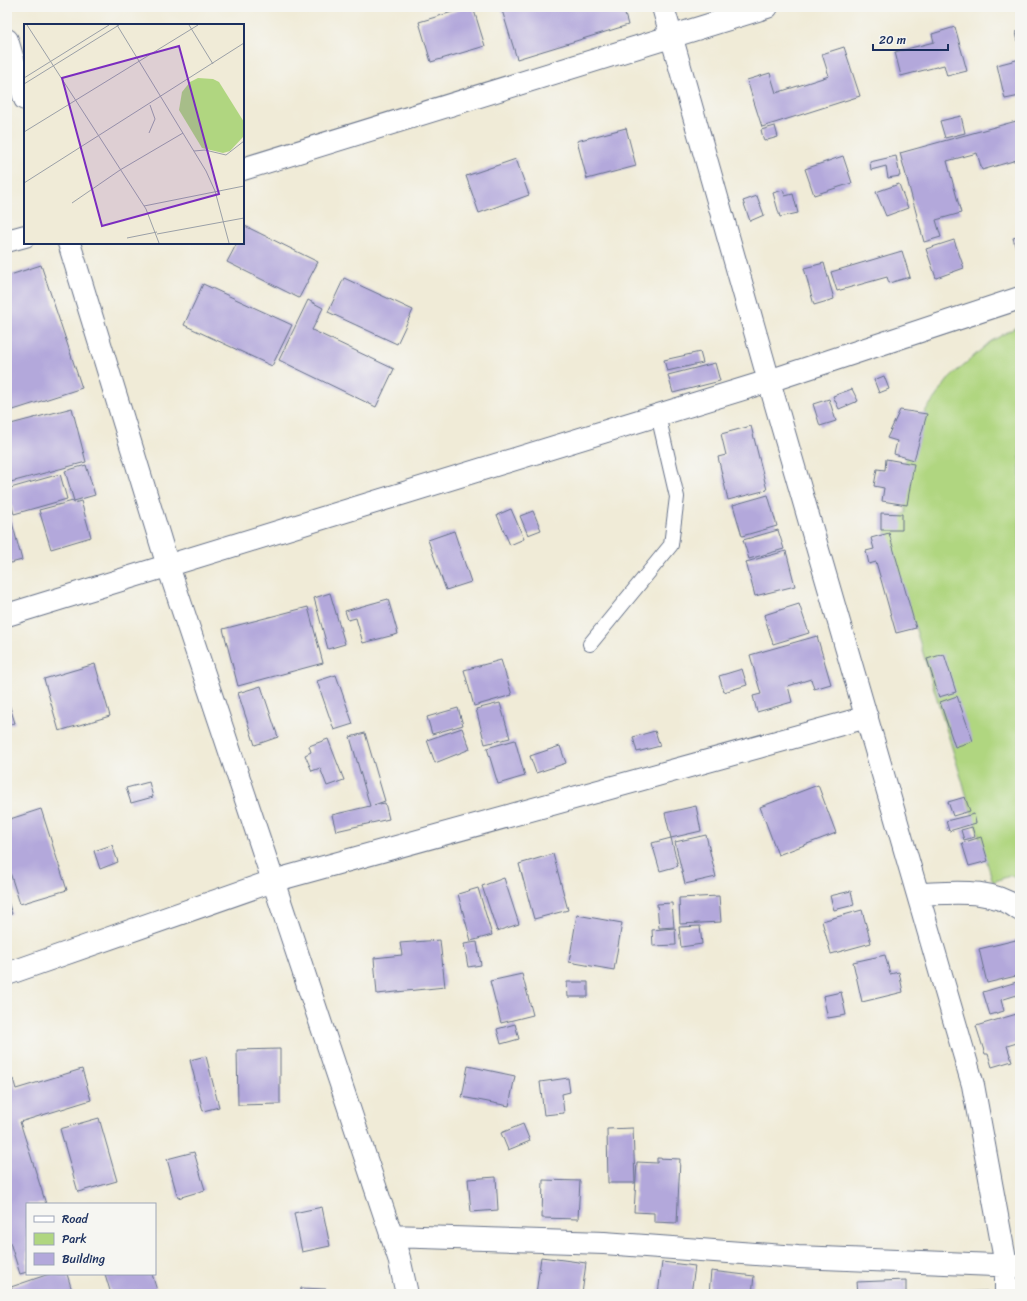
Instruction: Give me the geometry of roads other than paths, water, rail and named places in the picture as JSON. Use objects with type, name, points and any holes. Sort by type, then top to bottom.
[{"type":"street","points":[[663,7],[769,381],[973,1085],[1013,1265],[1006,1294]]},
{"type":"street","points":[[244,169],[767,7]]},
{"type":"street","points":[[7,40],[24,96]]},
{"type":"street","points":[[7,241],[24,236]]},
{"type":"street","points":[[69,244],[168,566],[391,1236],[407,1294]]},
{"type":"street","points":[[7,614],[769,381],[1020,298]]},
{"type":"street","points":[[7,974],[273,881],[867,717]]},
{"type":"street","points":[[918,894],[965,893],[991,896],[1012,903],[1020,910]]},
{"type":"street","points":[[391,1236],[604,1243],[798,1257],[1013,1265]]},
{"type":"lane","points":[[590,644],[671,545],[677,497],[658,415]]}]
